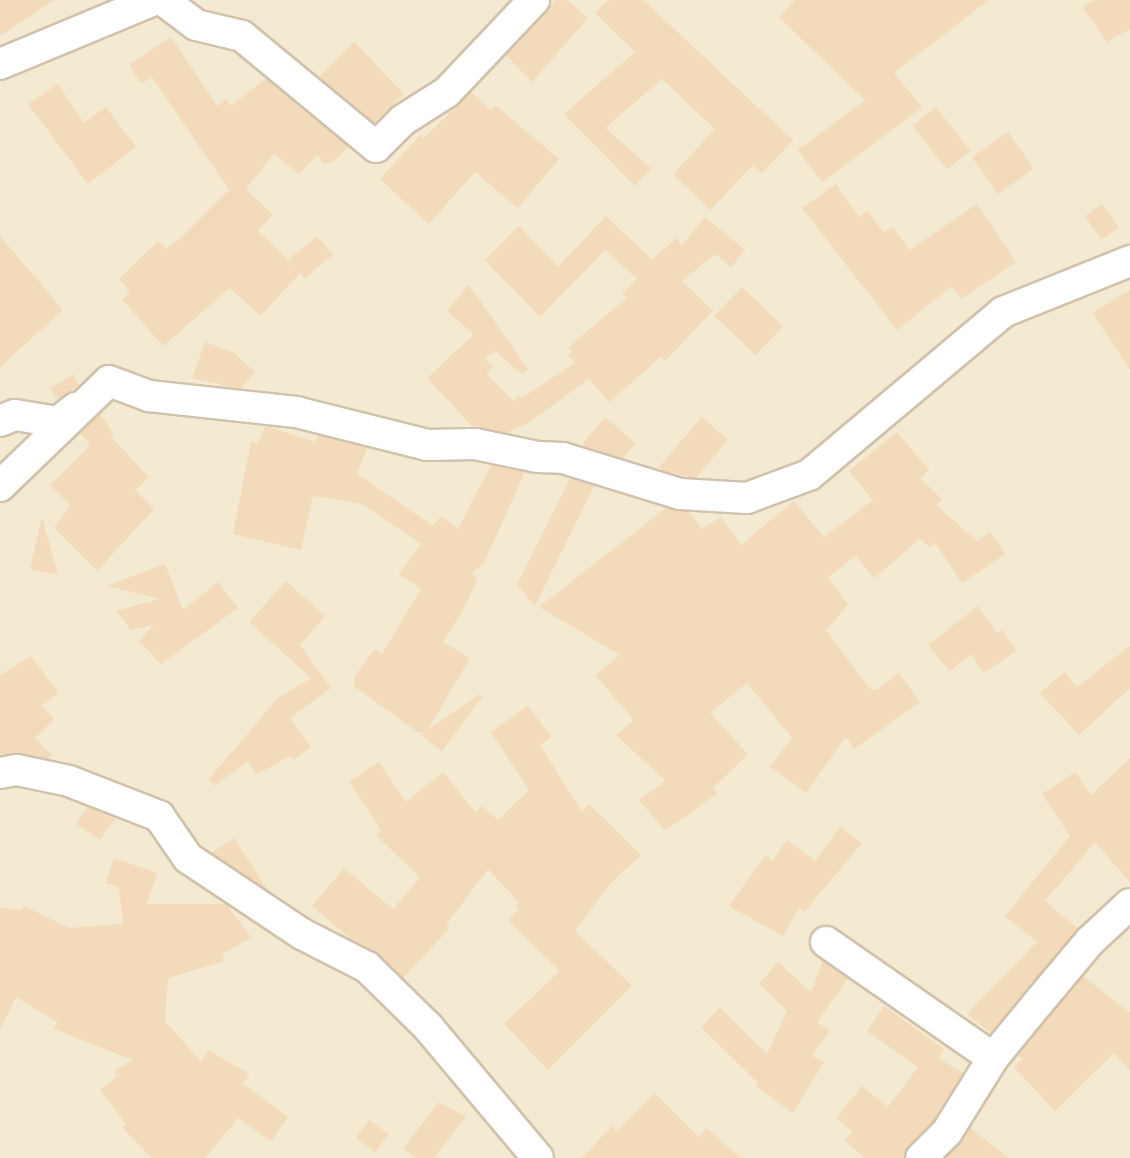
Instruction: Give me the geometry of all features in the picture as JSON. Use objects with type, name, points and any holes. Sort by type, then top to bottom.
[{"type":"street","points":[[0,64],[154,0]]},
{"type":"street","points":[[163,0],[196,25],[242,36],[376,147],[403,120],[447,92],[534,0]]},
{"type":"street","points":[[0,486],[109,381],[149,396],[296,412],[427,445],[475,444],[563,458],[680,494],[747,498],[809,475],[1003,312],[1130,261]]},
{"type":"street","points":[[0,421],[15,415],[58,422],[104,387]]},
{"type":"street","points":[[0,773],[17,770],[69,781],[159,816],[188,858],[303,934],[367,967],[428,1027],[538,1158]]},
{"type":"street","points":[[921,1158],[947,1132],[993,1058],[1090,941],[1130,904]]},
{"type":"street","points":[[826,942],[993,1058]]},
{"type":"shaded area","points":[[0,0],[1130,0],[1130,1158],[0,1158]]},
{"type":"building","points":[[0,0],[54,0],[0,36]]},
{"type":"building","points":[[556,0],[567,0],[588,18],[532,82],[506,55]]},
{"type":"building","points":[[609,0],[643,0],[793,140],[762,173],[753,165],[710,210],[673,174],[715,129],[662,79],[605,128],[651,168],[635,186],[564,114],[635,52],[595,13]]},
{"type":"building","points":[[795,0],[989,0],[894,73],[922,107],[822,182],[798,150],[865,100],[779,17]]},
{"type":"building","points":[[1094,0],[1130,0],[1130,29],[1107,42],[1082,7]]},
{"type":"building","points":[[171,37],[217,106],[226,99],[231,106],[266,78],[349,147],[331,163],[323,163],[318,155],[299,174],[274,154],[246,189],[273,215],[258,231],[295,266],[289,259],[317,236],[333,255],[305,278],[300,273],[260,316],[230,288],[163,346],[122,299],[130,292],[119,279],[158,241],[166,249],[181,238],[229,190],[152,77],[141,84],[129,65]]},
{"type":"building","points":[[354,42],[404,94],[374,123],[319,77]]},
{"type":"building","points":[[58,84],[84,123],[106,107],[136,147],[88,184],[28,104]]},
{"type":"building","points":[[471,92],[491,110],[495,105],[559,159],[518,208],[475,172],[429,224],[380,179],[420,135],[424,138]]},
{"type":"building","points":[[936,107],[970,151],[947,170],[912,125]]},
{"type":"building","points":[[1008,132],[1034,169],[998,194],[972,157]]},
{"type":"building","points":[[836,184],[859,217],[868,211],[884,233],[892,227],[910,250],[977,204],[1016,262],[961,299],[952,286],[897,330],[802,208]]},
{"type":"building","points":[[1102,204],[1119,228],[1101,240],[1085,216]]},
{"type":"building","points":[[606,216],[652,260],[676,238],[682,245],[705,217],[745,250],[731,267],[715,254],[682,281],[713,311],[665,361],[661,357],[609,402],[589,379],[528,423],[506,433],[473,427],[427,378],[474,334],[447,311],[469,285],[528,369],[522,374],[495,351],[485,358],[493,367],[486,373],[514,401],[519,395],[522,398],[575,363],[568,355],[572,351],[568,347],[627,298],[622,293],[637,279],[605,250],[540,317],[485,260],[519,226],[558,267]]},
{"type":"building","points":[[0,236],[63,310],[0,367]]},
{"type":"building","points":[[742,287],[783,327],[755,355],[714,316]]},
{"type":"building","points":[[1130,290],[1130,370],[1093,313]]},
{"type":"building","points":[[205,342],[233,352],[255,372],[240,389],[192,378]]},
{"type":"building","points":[[73,374],[80,385],[57,399],[50,388]]},
{"type":"building","points":[[100,414],[114,435],[111,437],[149,477],[135,490],[154,509],[97,571],[54,528],[70,505],[50,485],[90,445],[80,433]]},
{"type":"building","points":[[605,417],[636,444],[623,458],[585,447],[583,443]]},
{"type":"building","points":[[702,417],[728,440],[696,478],[663,471],[659,467]]},
{"type":"building","points":[[265,426],[315,442],[318,435],[367,448],[357,474],[433,526],[441,516],[458,529],[491,465],[525,472],[484,563],[472,573],[477,580],[465,606],[443,642],[470,658],[428,729],[480,694],[482,697],[442,751],[420,735],[424,732],[417,732],[354,686],[354,677],[375,649],[382,654],[421,589],[399,574],[421,544],[362,504],[313,496],[301,550],[233,534],[251,442],[258,444]]},
{"type":"building","points":[[897,432],[929,470],[920,478],[942,499],[936,505],[977,541],[990,532],[1005,554],[962,583],[935,543],[930,548],[920,539],[874,578],[856,556],[828,577],[848,605],[826,630],[870,689],[876,690],[899,673],[920,702],[854,749],[846,737],[806,793],[770,767],[792,738],[747,683],[710,713],[748,754],[713,788],[717,794],[665,831],[639,800],[666,781],[616,735],[634,720],[595,675],[620,655],[539,607],[666,508],[690,512],[702,529],[721,517],[741,545],[794,501],[824,537],[873,500],[849,471]]},
{"type":"building","points":[[570,478],[594,486],[535,606],[517,584]]},
{"type":"building","points":[[42,517],[58,575],[30,569]]},
{"type":"building","points":[[165,564],[183,610],[218,582],[238,608],[161,664],[139,641],[153,625],[131,630],[116,611],[160,599],[106,586]]},
{"type":"building","points":[[286,581],[325,616],[300,645],[331,688],[290,718],[311,747],[293,760],[290,756],[256,775],[248,761],[215,786],[209,779],[277,699],[311,678],[249,622]]},
{"type":"building","points":[[978,606],[997,634],[1002,630],[1016,651],[984,673],[971,654],[950,671],[928,645]]},
{"type":"building","points":[[1130,646],[1130,688],[1079,735],[1040,693],[1064,672],[1077,687]]},
{"type":"building","points":[[31,656],[58,693],[41,706],[54,719],[35,738],[52,755],[48,759],[0,754],[0,675]]},
{"type":"building","points":[[528,706],[551,737],[540,745],[582,812],[589,804],[641,855],[611,883],[575,931],[632,986],[548,1070],[504,1024],[560,971],[508,920],[519,909],[515,906],[519,902],[488,869],[446,925],[450,928],[403,978],[379,954],[351,939],[312,906],[344,868],[393,909],[420,878],[376,835],[381,830],[349,782],[379,762],[406,802],[443,772],[476,813],[481,806],[498,820],[529,790],[491,732]]},
{"type":"building","points":[[1130,758],[1130,882],[1095,842],[1045,901],[1078,929],[991,1033],[967,1014],[1037,942],[1005,916],[1070,836],[1042,794],[1075,772],[1091,795]]},
{"type":"building","points":[[88,807],[115,819],[100,840],[76,824]]},
{"type":"building","points":[[840,827],[862,843],[804,912],[799,908],[783,936],[729,906],[765,855],[772,861],[787,840],[815,861]]},
{"type":"building","points":[[234,838],[268,891],[211,853]]},
{"type":"building","points":[[114,858],[157,873],[147,904],[226,904],[251,937],[222,955],[224,961],[168,978],[165,1021],[201,1062],[209,1050],[249,1074],[243,1084],[288,1117],[271,1141],[238,1118],[205,1158],[152,1158],[123,1128],[126,1124],[100,1090],[117,1076],[114,1071],[133,1060],[54,1029],[57,1022],[16,997],[0,1030],[0,907],[21,911],[24,906],[69,928],[123,924],[119,887],[106,883]]},
{"type":"building","points":[[823,961],[848,978],[817,1022],[830,1031],[812,1056],[824,1062],[793,1113],[756,1086],[758,1083],[701,1027],[720,1007],[767,1054],[787,1011],[759,984],[778,962],[811,992]]},
{"type":"building","points":[[1083,976],[1130,1013],[1130,1070],[1114,1053],[1055,1111],[1014,1067],[1022,1059],[1017,1055]]},
{"type":"building","points":[[884,1006],[944,1049],[938,1058],[963,1073],[933,1121],[908,1146],[904,1158],[865,1158],[845,1141],[852,1132],[836,1118],[862,1086],[888,1107],[918,1067],[867,1031]]},
{"type":"building","points":[[655,1093],[699,1137],[706,1128],[741,1158],[582,1158],[612,1126],[617,1131]]},
{"type":"building","points":[[439,1102],[466,1117],[434,1158],[416,1158],[403,1148]]},
{"type":"building","points":[[369,1120],[388,1134],[375,1152],[356,1138]]},
{"type":"building","points":[[970,1128],[1009,1158],[945,1158]]}]
